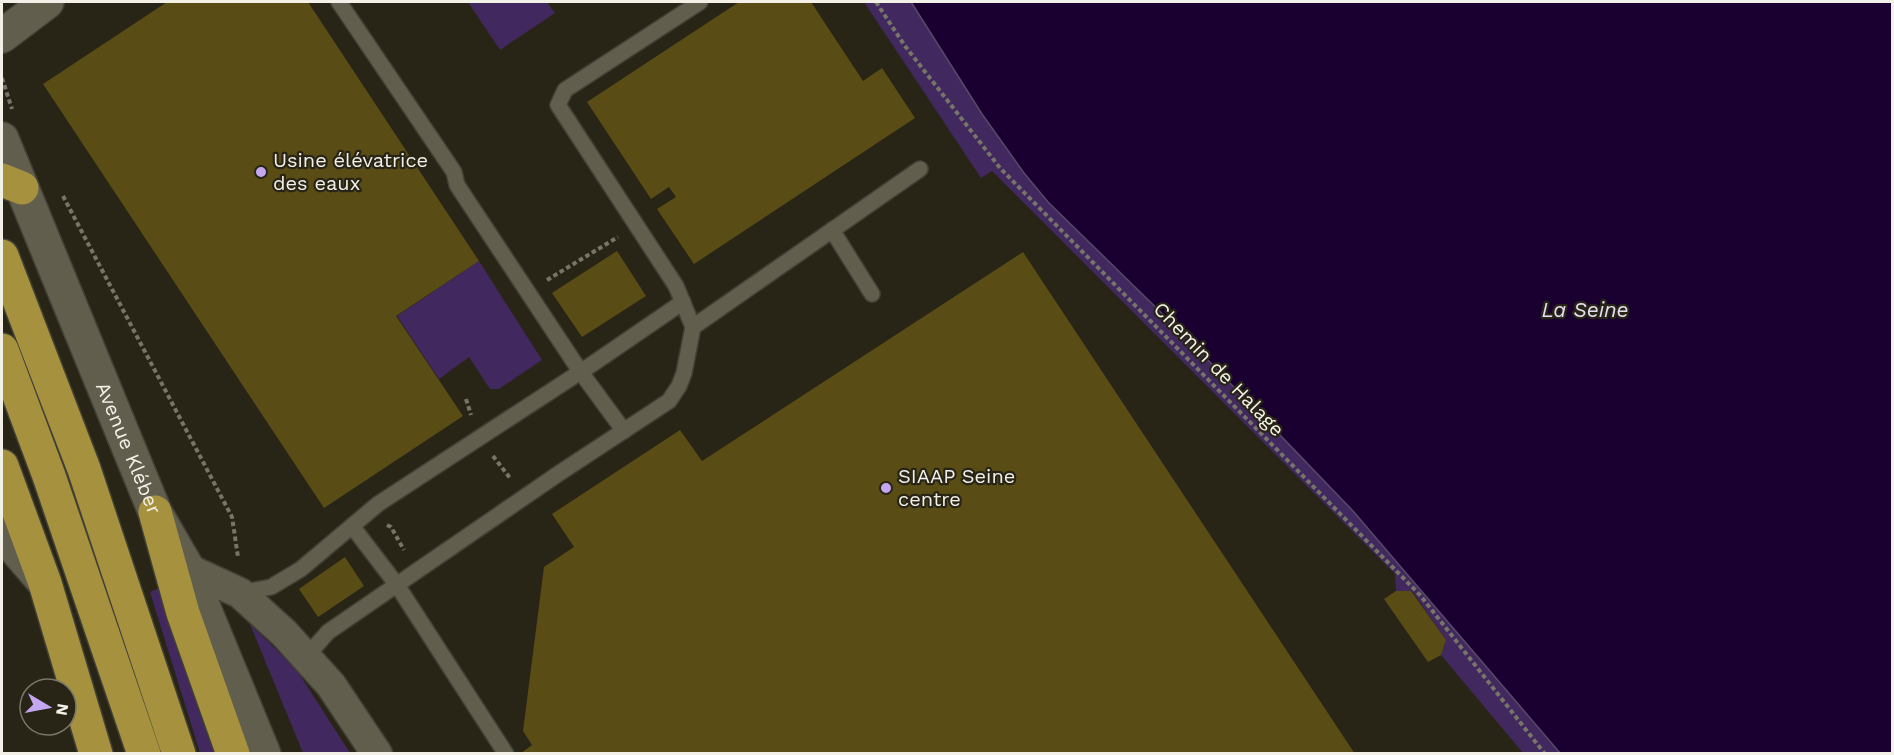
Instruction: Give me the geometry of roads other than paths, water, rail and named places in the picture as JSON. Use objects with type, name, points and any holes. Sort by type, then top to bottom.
[{"type":"highway","points":[[2,256],[84,469],[179,753]]},
{"type":"highway","points":[[2,350],[49,476],[144,753]]},
{"type":"highway","points":[[2,466],[45,583],[96,753]]},
{"type":"highway","points":[[155,512],[183,613],[233,753]]},
{"type":"street","points":[[2,36],[47,2]]},
{"type":"street","name":"Avenue Kléber","points":[[7,126],[12,184],[155,512],[188,569],[264,753]]},
{"type":"street","points":[[2,528],[5,537],[45,583]]},
{"type":"street","points":[[188,569],[240,593],[284,633],[331,685],[377,753]]},
{"type":"lane","points":[[339,2],[454,172],[457,184],[580,371],[624,430]]},
{"type":"lane","points":[[306,657],[328,632],[524,497],[669,401],[679,386],[684,373],[693,327],[676,286],[558,105],[566,90],[700,2]]},
{"type":"lane","points":[[693,327],[920,169]]},
{"type":"lane","points":[[832,230],[872,294]]},
{"type":"lane","points":[[240,593],[271,587],[292,574],[378,504],[682,302]]},
{"type":"lane","points":[[352,526],[397,585],[506,753]]},
{"type":"water","name":"La Seine","points":[[911,2],[1892,2],[1892,753],[1560,753],[1353,511],[1180,331],[1048,202],[1024,173],[982,114]]},
{"type":"place","name":"Usine élévatrice des eaux","points":[[261,172]]},
{"type":"place","name":"SIAAP Seine centre","points":[[886,488]]}]
